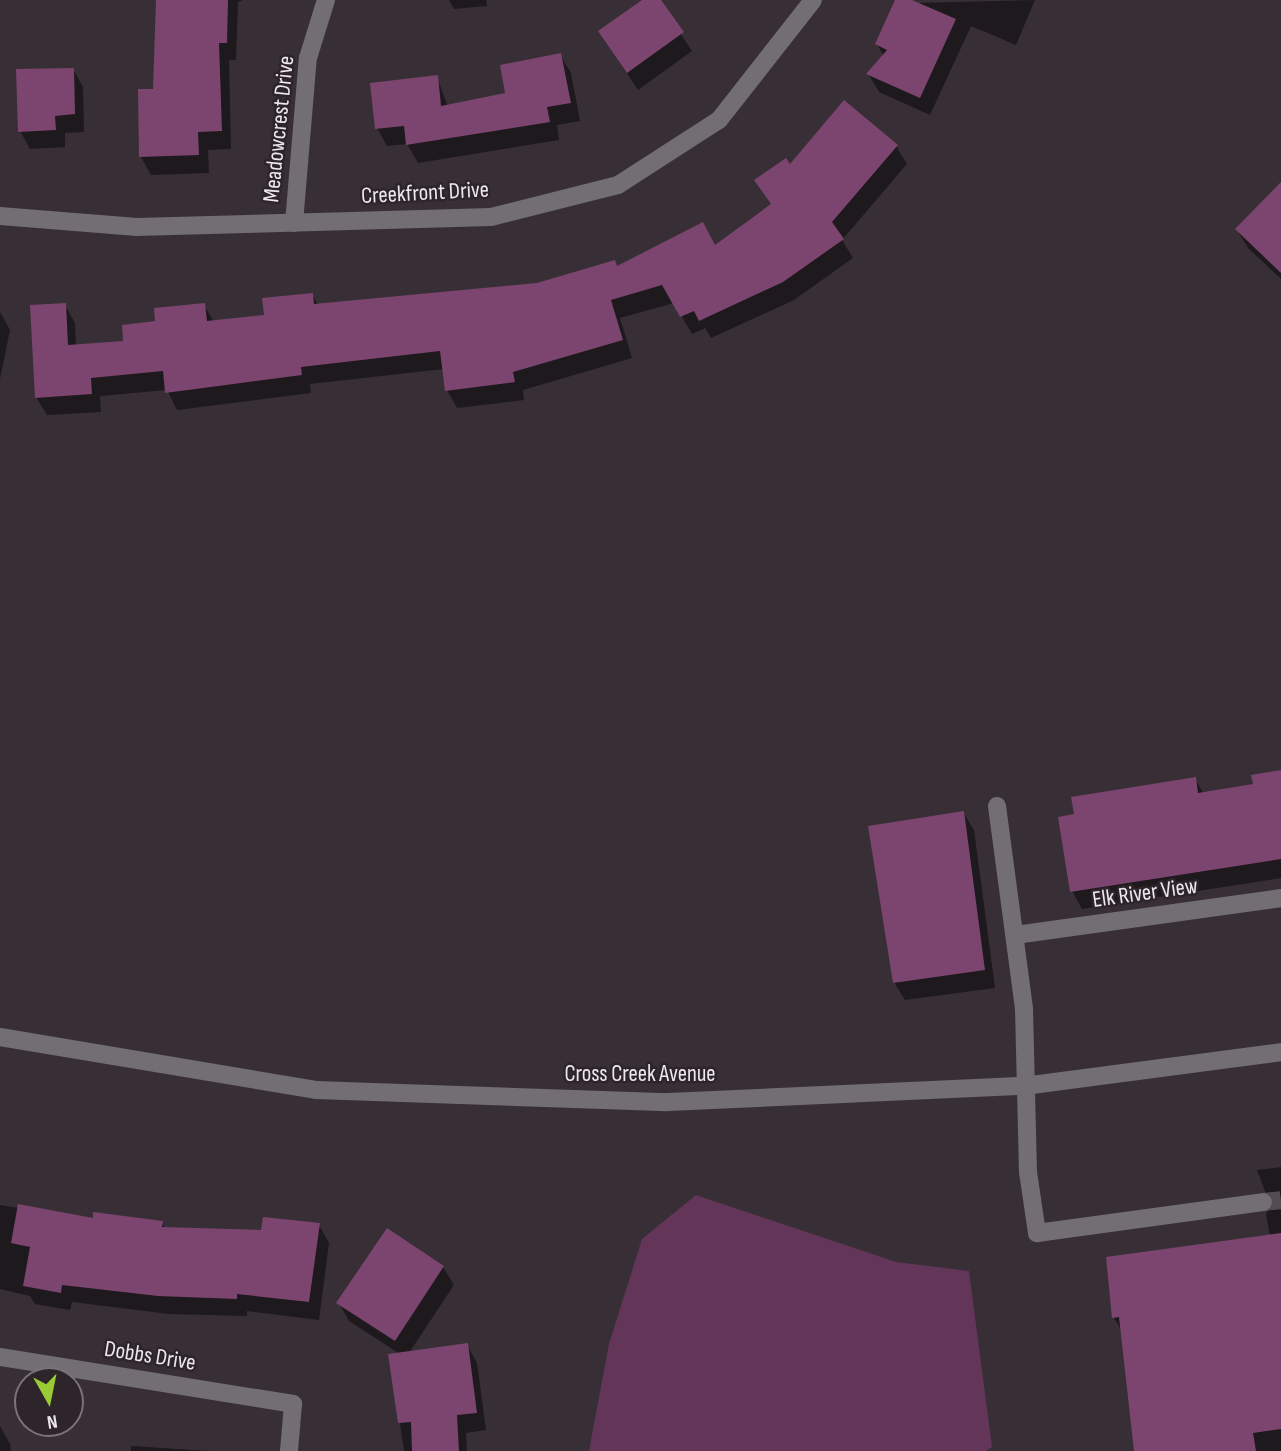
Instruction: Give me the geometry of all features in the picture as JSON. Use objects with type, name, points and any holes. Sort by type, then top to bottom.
[{"type":"street","name":"Meadowcrest Drive","points":[[294,223],[308,58],[326,0]]},
{"type":"street","name":"Creekfront Drive","points":[[0,216],[137,227],[491,217],[618,186],[719,120],[813,0]]},
{"type":"street","points":[[997,806],[1024,1009],[1024,1086],[1037,1233],[1263,1202]]},
{"type":"street","name":"Elk River View","points":[[1015,935],[1281,898]]},
{"type":"street","name":"Cross Creek Avenue","points":[[0,1037],[316,1090],[668,1102],[1024,1086],[1281,1052]]},
{"type":"street","name":"Dobbs Drive","points":[[0,1356],[293,1404],[289,1451]]},
{"type":"shaded area","points":[[696,1195],[896,1262],[969,1271],[992,1447],[986,1451],[589,1451],[609,1344],[642,1239]]},
{"type":"building","points":[[156,0],[228,0],[227,43],[219,43],[222,131],[198,132],[199,155],[139,157],[138,89],[153,89]]},
{"type":"building","points":[[642,0],[661,0],[684,32],[627,73],[598,31]]},
{"type":"building","points":[[895,0],[912,0],[956,19],[920,98],[866,74],[887,50],[875,44]]},
{"type":"building","points":[[561,53],[571,103],[547,107],[550,122],[406,145],[404,126],[375,129],[370,83],[438,75],[441,106],[505,93],[500,65]]},
{"type":"building","points":[[74,68],[75,114],[55,116],[56,130],[18,132],[16,69]]},
{"type":"building","points":[[844,100],[898,145],[832,222],[844,239],[783,282],[699,321],[694,311],[680,317],[662,285],[611,300],[623,340],[513,372],[515,382],[445,391],[440,351],[301,367],[302,375],[165,393],[163,371],[91,378],[92,394],[35,398],[30,305],[66,303],[68,345],[123,341],[122,325],[155,321],[154,308],[205,303],[207,321],[264,315],[262,298],[313,293],[314,304],[537,283],[615,260],[617,266],[703,222],[715,245],[771,204],[754,180],[786,158],[790,164]]},
{"type":"building","points":[[1281,182],[1281,273],[1235,229]]},
{"type":"building","points":[[1281,770],[1281,859],[1070,892],[1058,817],[1074,814],[1071,797],[1196,777],[1198,793],[1253,784],[1251,775]]},
{"type":"building","points":[[964,811],[985,970],[893,983],[868,826]]},
{"type":"building","points":[[18,1204],[93,1218],[93,1212],[163,1221],[162,1227],[261,1230],[263,1217],[320,1223],[309,1302],[237,1294],[237,1299],[158,1296],[62,1285],[61,1293],[23,1286],[30,1247],[11,1243]]},
{"type":"building","points":[[387,1228],[444,1266],[395,1341],[336,1303]]},
{"type":"building","points":[[1281,1233],[1281,1429],[1253,1433],[1256,1451],[1134,1451],[1119,1317],[1112,1318],[1106,1257]]},
{"type":"building","points":[[468,1343],[477,1413],[457,1415],[459,1451],[412,1451],[411,1422],[398,1423],[388,1354]]},
{"type":"tunnel","points":[[1263,1202],[1281,1200]]}]
